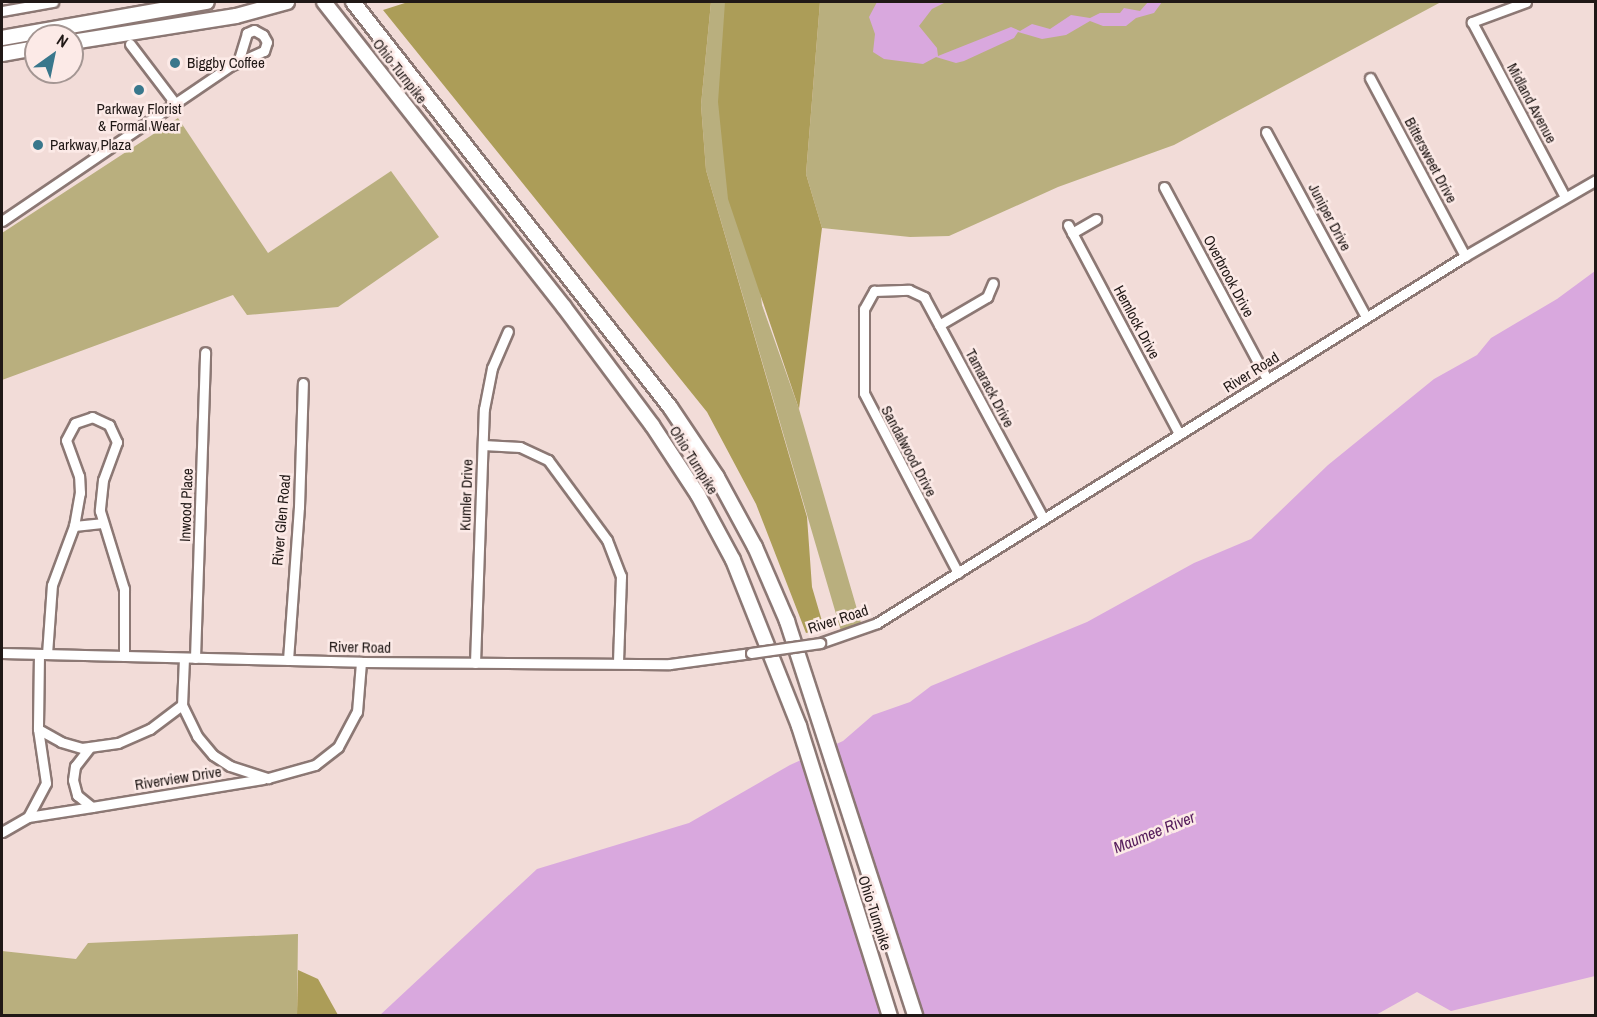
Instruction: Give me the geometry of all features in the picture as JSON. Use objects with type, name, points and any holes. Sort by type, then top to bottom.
[{"type":"highway","points":[[2,38],[207,2]]},
{"type":"highway","name":"Ohio Turnpike","points":[[324,2],[564,307],[664,442],[733,560],[799,726],[890,1016]]},
{"type":"highway","name":"Ohio Turnpike","points":[[353,2],[670,407],[717,477],[755,547],[787,621],[915,1016]]},
{"type":"highway","points":[[84,40],[281,4]]},
{"type":"highway","points":[[84,46],[130,44]]},
{"type":"highway","points":[[2,55],[24,52]]},
{"type":"street","points":[[2,11],[53,2]]},
{"type":"street","name":"Midland Avenue","points":[[1526,2],[1472,22],[1565,197]]},
{"type":"street","points":[[141,55],[138,42],[142,31]]},
{"type":"street","points":[[130,44],[141,55],[175,104]]},
{"type":"street","points":[[2,221],[239,60]]},
{"type":"street","name":"Bittersweet Drive","points":[[1370,78],[1465,256]]},
{"type":"street","name":"Juniper Drive","points":[[1266,132],[1366,317]]},
{"type":"street","name":"River Road","points":[[2,653],[361,662],[670,664],[820,643],[877,623],[1465,256],[1596,180]]},
{"type":"street","name":"Overbrook Drive","points":[[1164,187],[1267,379]]},
{"type":"street","name":"Hemlock Drive","points":[[1096,219],[1070,229],[1179,434]]},
{"type":"street","points":[[939,325],[987,297],[993,283]]},
{"type":"street","name":"Tamarack Drive","points":[[898,289],[924,297],[1043,518]]},
{"type":"street","name":"Sandalwood Drive","points":[[898,289],[874,291],[864,309],[864,393],[958,573]]},
{"type":"street","name":"Kumler Drive","points":[[475,663],[484,409],[492,368],[508,331]]},
{"type":"street","name":"Inwood Place","points":[[195,658],[205,352]]},
{"type":"street","name":"River Glen Road","points":[[288,660],[299,507],[303,382]]},
{"type":"street","points":[[28,817],[45,783],[38,729],[43,654],[52,585],[74,526],[80,484],[66,440],[75,423],[92,417],[109,425],[117,442],[101,489],[102,523],[124,589],[124,656]]},
{"type":"street","points":[[483,445],[520,447],[548,460],[607,540],[621,576],[618,663]]},
{"type":"street","points":[[74,526],[102,523]]},
{"type":"street","points":[[184,658],[182,705],[197,736],[213,755],[240,771],[268,778]]},
{"type":"street","name":"Riverview Drive","points":[[2,832],[28,817],[268,778],[315,765],[338,747],[357,712],[361,662]]},
{"type":"street","points":[[38,729],[61,742],[90,747],[136,736],[182,705]]},
{"type":"street","points":[[90,747],[75,766],[73,780],[77,795],[92,807]]},
{"type":"shaded area","points":[[408,2],[711,2],[701,105],[706,170],[807,517],[812,587],[824,628],[806,633],[756,504],[707,412],[383,10]]},
{"type":"shaded area","points":[[711,2],[725,2],[762,305],[799,409],[861,623],[841,631],[706,170],[701,105]]},
{"type":"shaded area","points":[[725,2],[820,2],[806,174],[822,228],[799,409],[728,199],[718,102]]},
{"type":"shaded area","points":[[820,2],[1441,2],[1174,145],[1058,187],[949,236],[910,237],[822,228],[806,174]]},
{"type":"shaded area","points":[[178,118],[268,253],[391,171],[439,237],[338,307],[247,315],[233,295],[2,380],[2,233]]},
{"type":"shaded area","points":[[298,934],[297,1015],[2,1016],[2,951],[76,959],[88,943]]},
{"type":"shaded area","points":[[298,970],[318,979],[338,1015],[297,1015]]},
{"type":"water","points":[[877,2],[946,2],[932,9],[919,26],[937,48],[938,56],[1011,27],[1020,31],[1032,24],[1050,29],[1071,15],[1090,18],[1100,13],[1120,13],[1124,8],[1140,11],[1148,2],[1162,2],[1154,13],[1136,18],[1126,26],[1103,26],[1090,21],[1066,35],[1042,39],[1018,32],[1014,38],[964,61],[956,63],[936,57],[923,64],[884,59],[873,52],[875,34],[869,17]]},
{"type":"water","name":"Maumee River","points":[[1595,271],[1595,976],[1451,1011],[1417,992],[1374,1016],[379,1016],[537,869],[689,823],[790,765],[843,741],[873,715],[910,702],[931,686],[1087,622],[1194,563],[1251,539],[1328,465],[1434,379],[1477,355],[1491,338],[1557,299]]},
{"type":"pier","points":[[835,741],[924,1015],[882,1015],[799,757]]},
{"type":"place","name":"Biggby Coffee","points":[[175,63]]},
{"type":"place","name":"Parkway Florist & Formal Wear","points":[[139,90]]},
{"type":"place","name":"Parkway Plaza","points":[[38,145]]}]
